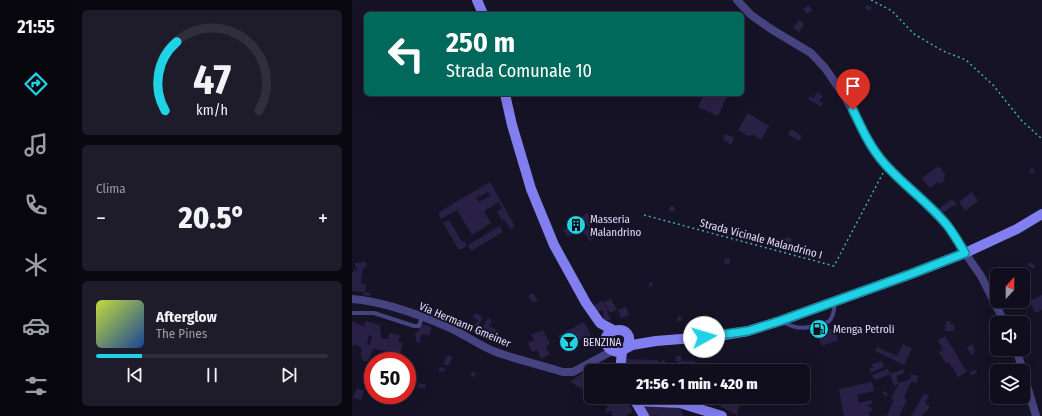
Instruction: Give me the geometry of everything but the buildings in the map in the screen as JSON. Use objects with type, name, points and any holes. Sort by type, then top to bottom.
[{"type":"main road","points":[[477,0],[482,12]]},
{"type":"main road","points":[[505,96],[512,125],[531,190],[554,245],[586,303],[601,335],[606,340],[607,345],[619,350],[632,345],[656,340],[719,336],[748,331],[780,321],[965,253],[1016,229],[1042,214]]},
{"type":"main road","points":[[586,303],[600,323],[613,330],[621,330],[627,334],[639,338],[656,340]]},
{"type":"main road","points":[[606,340],[608,335],[613,330]]},
{"type":"main road","points":[[619,364],[619,350],[629,340],[627,334]]},
{"type":"main road","points":[[637,404],[644,416]]},
{"type":"main road","points":[[683,404],[722,416]]},
{"type":"street","points":[[737,0],[751,14],[771,29],[811,53],[825,68],[853,110],[866,137],[875,151],[887,166],[946,224],[955,236],[965,253],[982,276],[1002,316]]},
{"type":"street","name":"Via Hermann Gmeiner","points":[[352,299],[368,300],[422,317],[448,327],[496,352],[563,372],[573,372],[619,350]]},
{"type":"street","points":[[1030,396],[1036,416]]},
{"type":"lane","points":[[780,321],[790,326],[806,329],[828,322],[834,312],[835,302]]},
{"type":"lane","points":[[352,313],[374,313],[414,326],[419,326],[422,317]]},
{"type":"path","points":[[871,0],[892,11],[914,34],[943,51],[966,60],[993,85],[1022,121],[1042,138]]},
{"type":"path","name":"Strada Vicinale Malandrino I","points":[[644,215],[834,266],[887,166]]},
{"type":"place","name":"Masseria Malandrino","points":[[576,225]]},
{"type":"place","name":"Menga Petroli","points":[[819,329]]},
{"type":"place","name":"BENZINA","points":[[569,342]]},
{"type":"route","points":[[704,337],[748,331],[780,321],[965,253],[946,224],[885,164],[866,137],[853,110]]}]
